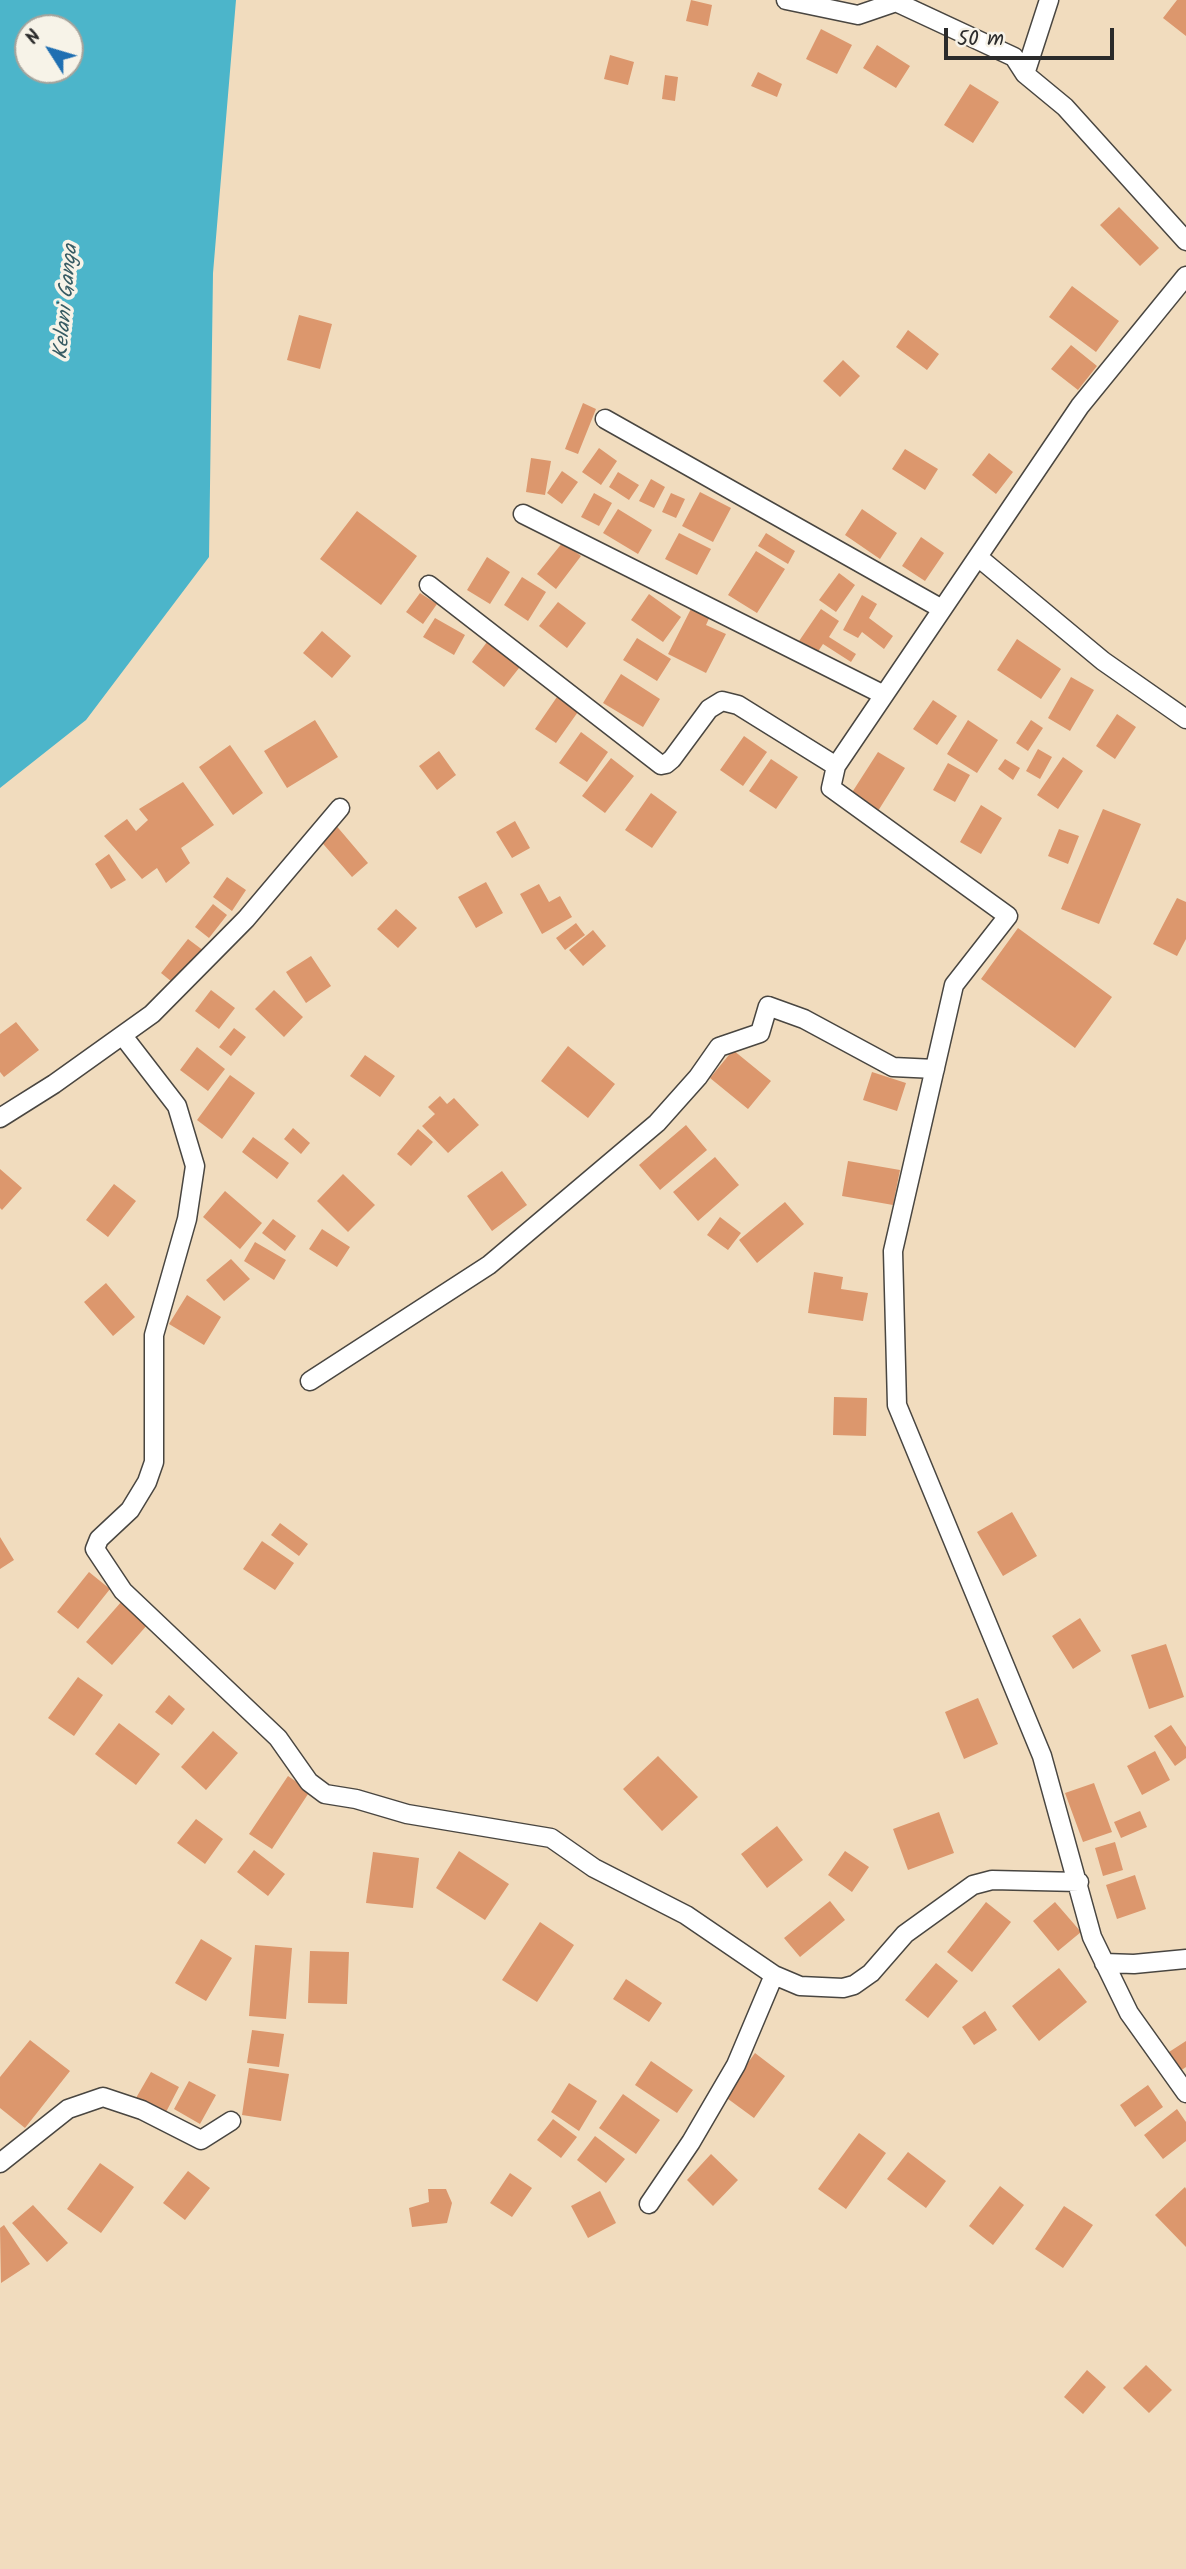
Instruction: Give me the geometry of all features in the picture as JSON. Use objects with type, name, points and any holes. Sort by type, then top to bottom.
[{"type":"street","points":[[786,0],[858,15],[896,2],[1014,57],[1025,74],[1065,107],[1186,241]]},
{"type":"street","points":[[1025,74],[1049,0]]},
{"type":"street","points":[[1186,276],[1080,407],[836,766],[831,788],[1008,916],[954,985],[893,1251],[897,1405],[1042,1756],[1079,1882],[1092,1937],[1129,2013],[1186,2092]]},
{"type":"street","points":[[605,419],[942,609]]},
{"type":"street","points":[[523,514],[884,695]]},
{"type":"street","points":[[978,557],[1103,661],[1186,719]]},
{"type":"street","points":[[429,585],[661,765],[672,759],[709,709],[722,701],[738,705],[836,766]]},
{"type":"street","points":[[0,1118],[123,1037],[152,1014],[215,951],[340,808]]},
{"type":"street","points":[[310,1381],[489,1265],[657,1124],[698,1077],[719,1047],[760,1033],[768,1006],[804,1019],[893,1067],[935,1069]]},
{"type":"street","points":[[123,1037],[177,1106],[195,1166],[187,1219],[154,1335],[154,1462],[147,1482],[130,1510],[99,1539],[95,1549],[123,1591],[278,1738],[309,1782],[325,1794],[356,1799],[407,1814],[551,1838],[594,1868],[685,1915],[774,1975],[800,1986],[843,1988],[853,1984],[871,1973],[905,1934],[973,1885],[992,1880],[1079,1882]]},
{"type":"street","points":[[1104,1963],[1135,1964],[1186,1959]]},
{"type":"street","points":[[649,2204],[736,2066],[774,1975]]},
{"type":"street","points":[[0,2163],[68,2109],[103,2097],[142,2110],[201,2140],[231,2121]]},
{"type":"water","name":"Kelani Ganga","points":[[0,0],[236,0],[213,273],[209,557],[86,720],[0,788]]},
{"type":"building","points":[[691,0],[712,5],[708,26],[686,21]]},
{"type":"building","points":[[1177,0],[1186,0],[1186,36],[1163,18]]},
{"type":"building","points":[[821,29],[852,45],[837,74],[806,59]]},
{"type":"building","points":[[877,45],[910,66],[896,88],[863,68]]},
{"type":"building","points":[[610,55],[634,62],[628,85],[604,79]]},
{"type":"building","points":[[758,72],[782,84],[777,97],[751,86]]},
{"type":"building","points":[[665,75],[678,77],[675,101],[662,99]]},
{"type":"building","points":[[970,84],[999,102],[973,143],[944,125]]},
{"type":"building","points":[[1119,207],[1159,248],[1140,266],[1100,225]]},
{"type":"building","points":[[1072,286],[1119,321],[1096,352],[1049,317]]},
{"type":"building","points":[[299,315],[332,324],[320,369],[287,360]]},
{"type":"building","points":[[908,330],[939,354],[927,370],[896,347]]},
{"type":"building","points":[[1071,345],[1097,366],[1078,390],[1051,369]]},
{"type":"building","points":[[843,360],[860,376],[840,397],[823,381]]},
{"type":"building","points":[[583,403],[596,409],[578,454],[565,449]]},
{"type":"building","points":[[599,448],[617,461],[601,485],[582,472]]},
{"type":"building","points":[[905,449],[938,469],[925,490],[892,469]]},
{"type":"building","points":[[989,453],[1013,472],[996,494],[972,475]]},
{"type":"building","points":[[531,458],[551,461],[545,495],[526,492]]},
{"type":"building","points":[[562,471],[578,482],[562,504],[547,493]]},
{"type":"building","points":[[618,472],[639,485],[629,500],[609,487]]},
{"type":"building","points":[[651,479],[665,487],[654,508],[639,501]]},
{"type":"building","points":[[700,492],[731,508],[713,542],[682,526]]},
{"type":"building","points":[[594,493],[612,503],[599,526],[581,517]]},
{"type":"building","points":[[671,493],[685,499],[676,518],[662,512]]},
{"type":"building","points":[[618,509],[652,530],[638,554],[603,533]]},
{"type":"building","points":[[862,509],[897,533],[880,559],[845,535]]},
{"type":"building","points":[[357,511],[417,556],[381,605],[320,559]]},
{"type":"building","points":[[679,533],[711,549],[697,575],[665,559]]},
{"type":"building","points":[[766,533],[795,551],[788,564],[758,546]]},
{"type":"building","points":[[921,537],[944,553],[925,581],[902,566]]},
{"type":"building","points":[[563,542],[581,556],[556,589],[537,574]]},
{"type":"building","points":[[756,551],[785,569],[757,613],[728,595]]},
{"type":"building","points":[[487,557],[510,572],[490,604],[467,590]]},
{"type":"building","points":[[839,573],[855,585],[836,612],[819,600]]},
{"type":"building","points":[[522,577],[546,592],[528,621],[504,605]]},
{"type":"building","points":[[420,593],[437,604],[423,624],[406,612]]},
{"type":"building","points":[[649,594],[681,617],[663,642],[631,620]]},
{"type":"building","points":[[862,595],[877,604],[869,618],[893,636],[884,649],[862,632],[858,638],[843,630]]},
{"type":"building","points":[[558,602],[586,623],[567,648],[539,626]]},
{"type":"building","points":[[694,603],[712,612],[706,625],[726,634],[706,673],[668,654]]},
{"type":"building","points":[[821,609],[839,621],[829,637],[856,654],[851,662],[823,644],[815,656],[797,644]]},
{"type":"building","points":[[435,618],[465,635],[454,655],[423,637]]},
{"type":"building","points":[[322,631],[351,656],[332,678],[303,653]]},
{"type":"building","points":[[490,638],[523,663],[504,687],[472,662]]},
{"type":"building","points":[[637,638],[671,659],[657,681],[623,660]]},
{"type":"building","points":[[1017,639],[1061,669],[1041,699],[997,670]]},
{"type":"building","points":[[621,674],[660,699],[643,727],[603,703]]},
{"type":"building","points":[[1071,677],[1094,690],[1070,731],[1048,718]]},
{"type":"building","points":[[559,694],[580,709],[556,743],[535,729]]},
{"type":"building","points":[[933,700],[957,716],[937,745],[913,729]]},
{"type":"building","points":[[1117,714],[1136,727],[1115,759],[1096,746]]},
{"type":"building","points":[[315,720],[338,757],[287,788],[264,751]]},
{"type":"building","points":[[968,720],[998,740],[977,773],[947,754]]},
{"type":"building","points":[[1031,720],[1043,728],[1028,751],[1016,743]]},
{"type":"building","points":[[581,732],[608,752],[587,782],[559,763]]},
{"type":"building","points":[[744,736],[767,752],[743,786],[720,770]]},
{"type":"building","points":[[230,745],[263,793],[233,815],[199,767]]},
{"type":"building","points":[[1038,749],[1052,757],[1040,779],[1026,771]]},
{"type":"building","points":[[439,751],[456,775],[437,790],[419,766]]},
{"type":"building","points":[[878,752],[905,768],[878,811],[851,794]]},
{"type":"building","points":[[1063,757],[1083,771],[1058,809],[1037,795]]},
{"type":"building","points":[[611,758],[634,776],[605,813],[582,796]]},
{"type":"building","points":[[771,759],[798,777],[776,809],[749,791]]},
{"type":"building","points":[[1005,759],[1020,768],[1013,780],[998,769]]},
{"type":"building","points":[[948,763],[970,775],[955,802],[933,790]]},
{"type":"building","points":[[183,782],[214,825],[181,848],[190,863],[166,883],[157,868],[142,879],[104,836],[127,819],[136,831],[148,820],[139,809]]},
{"type":"building","points":[[651,793],[677,812],[652,848],[625,830]]},
{"type":"building","points":[[981,805],[1002,818],[981,854],[960,842]]},
{"type":"building","points":[[1103,809],[1141,824],[1099,924],[1061,909]]},
{"type":"building","points":[[515,821],[530,848],[512,858],[496,832]]},
{"type":"building","points":[[334,823],[368,863],[352,877],[318,838]]},
{"type":"building","points":[[1059,829],[1079,836],[1068,864],[1048,856]]},
{"type":"building","points":[[109,854],[126,880],[111,889],[95,864]]},
{"type":"building","points":[[227,877],[246,890],[232,911],[213,897]]},
{"type":"building","points":[[486,882],[503,913],[476,928],[458,897]]},
{"type":"building","points":[[539,884],[549,902],[560,896],[572,917],[542,934],[520,894]]},
{"type":"building","points":[[1177,898],[1186,902],[1186,939],[1177,956],[1153,944]]},
{"type":"building","points":[[213,904],[227,915],[209,938],[195,927]]},
{"type":"building","points":[[396,909],[417,928],[398,948],[377,929]]},
{"type":"building","points":[[576,923],[585,935],[565,950],[556,938]]},
{"type":"building","points":[[1018,928],[1112,997],[1075,1048],[981,979]]},
{"type":"building","points":[[593,930],[606,946],[583,966],[569,950]]},
{"type":"building","points":[[188,939],[204,951],[177,986],[161,973]]},
{"type":"building","points":[[311,956],[331,986],[306,1003],[286,972]]},
{"type":"building","points":[[211,990],[235,1008],[219,1029],[195,1011]]},
{"type":"building","points":[[274,990],[303,1017],[284,1037],[255,1009]]},
{"type":"building","points":[[16,1022],[39,1050],[4,1077],[0,1072],[0,1034]]},
{"type":"building","points":[[234,1028],[246,1037],[231,1056],[219,1047]]},
{"type":"building","points":[[568,1046],[615,1084],[588,1118],[541,1081]]},
{"type":"building","points":[[197,1047],[225,1069],[208,1091],[180,1070]]},
{"type":"building","points":[[733,1050],[771,1081],[748,1109],[710,1078]]},
{"type":"building","points":[[365,1055],[395,1076],[380,1097],[350,1076]]},
{"type":"building","points":[[872,1072],[906,1083],[897,1111],[863,1100]]},
{"type":"building","points":[[230,1075],[255,1093],[222,1139],[197,1120]]},
{"type":"building","points":[[440,1096],[447,1104],[454,1098],[479,1125],[448,1153],[422,1126],[435,1114],[428,1107]]},
{"type":"building","points":[[686,1125],[707,1150],[660,1190],[639,1165]]},
{"type":"building","points":[[293,1128],[310,1143],[301,1154],[284,1139]]},
{"type":"building","points":[[418,1129],[433,1142],[411,1166],[397,1154]]},
{"type":"building","points":[[253,1137],[289,1163],[277,1179],[242,1152]]},
{"type":"building","points":[[715,1157],[739,1185],[698,1221],[673,1192]]},
{"type":"building","points":[[848,1161],[900,1170],[893,1205],[842,1196]]},
{"type":"building","points":[[0,1169],[22,1188],[2,1210],[0,1208]]},
{"type":"building","points":[[502,1171],[527,1205],[492,1231],[467,1196]]},
{"type":"building","points":[[343,1174],[375,1205],[348,1232],[317,1201]]},
{"type":"building","points":[[114,1184],[136,1201],[108,1237],[86,1220]]},
{"type":"building","points":[[225,1191],[262,1223],[240,1249],[203,1217]]},
{"type":"building","points":[[785,1202],[804,1224],[757,1263],[739,1240]]},
{"type":"building","points":[[720,1217],[741,1233],[728,1250],[707,1235]]},
{"type":"building","points":[[273,1219],[296,1236],[285,1251],[262,1233]]},
{"type":"building","points":[[322,1229],[350,1247],[337,1267],[309,1249]]},
{"type":"building","points":[[255,1242],[286,1260],[274,1280],[244,1261]]},
{"type":"building","points":[[231,1259],[250,1279],[224,1301],[206,1280]]},
{"type":"building","points":[[814,1272],[843,1277],[841,1289],[868,1293],[863,1321],[808,1313]]},
{"type":"building","points":[[106,1283],[135,1317],[113,1336],[84,1302]]},
{"type":"building","points":[[187,1295],[221,1317],[204,1345],[169,1324]]},
{"type":"building","points":[[834,1397],[867,1398],[866,1436],[833,1435]]},
{"type":"building","points":[[1012,1512],[1037,1556],[1003,1576],[977,1532]]},
{"type":"building","points":[[280,1523],[308,1544],[299,1556],[271,1535]]},
{"type":"building","points":[[0,1537],[14,1560],[0,1569]]},
{"type":"building","points":[[262,1541],[294,1563],[275,1590],[243,1569]]},
{"type":"building","points":[[89,1572],[110,1589],[78,1629],[57,1612]]},
{"type":"building","points":[[122,1601],[148,1624],[112,1665],[86,1642]]},
{"type":"building","points":[[1080,1618],[1101,1651],[1073,1669],[1052,1636]]},
{"type":"building","points":[[1166,1644],[1184,1697],[1149,1709],[1131,1655]]},
{"type":"building","points":[[78,1677],[103,1695],[74,1736],[48,1718]]},
{"type":"building","points":[[169,1695],[185,1709],[172,1725],[155,1712]]},
{"type":"building","points":[[978,1698],[998,1744],[964,1759],[945,1712]]},
{"type":"building","points":[[119,1723],[160,1754],[136,1785],[95,1754]]},
{"type":"building","points":[[1171,1725],[1186,1747],[1186,1758],[1175,1766],[1154,1736]]},
{"type":"building","points":[[213,1731],[238,1753],[206,1790],[181,1767]]},
{"type":"building","points":[[1155,1751],[1170,1780],[1142,1795],[1127,1766]]},
{"type":"building","points":[[658,1756],[698,1797],[662,1831],[623,1789]]},
{"type":"building","points":[[288,1776],[310,1791],[272,1849],[249,1834]]},
{"type":"building","points":[[1094,1783],[1112,1832],[1083,1842],[1065,1793]]},
{"type":"building","points":[[1140,1811],[1147,1827],[1121,1838],[1114,1822]]},
{"type":"building","points":[[939,1812],[954,1853],[908,1870],[893,1829]]},
{"type":"building","points":[[196,1819],[223,1839],[205,1864],[177,1843]]},
{"type":"building","points":[[777,1826],[803,1860],[767,1888],[741,1854]]},
{"type":"building","points":[[1115,1842],[1123,1870],[1103,1876],[1095,1848]]},
{"type":"building","points":[[254,1850],[285,1874],[268,1896],[237,1872]]},
{"type":"building","points":[[459,1851],[509,1884],[485,1920],[436,1888]]},
{"type":"building","points":[[845,1851],[869,1867],[852,1892],[828,1875]]},
{"type":"building","points":[[373,1852],[419,1858],[413,1908],[366,1903]]},
{"type":"building","points":[[1135,1875],[1146,1909],[1117,1919],[1106,1885]]},
{"type":"building","points":[[830,1901],[845,1920],[800,1957],[784,1938]]},
{"type":"building","points":[[986,1902],[1011,1922],[972,1972],[947,1952]]},
{"type":"building","points":[[1055,1902],[1081,1932],[1058,1951],[1033,1921]]},
{"type":"building","points":[[540,1922],[574,1945],[537,2002],[502,1980]]},
{"type":"building","points":[[201,1939],[232,1958],[206,2001],[175,1983]]},
{"type":"building","points":[[255,1945],[292,1948],[286,2019],[249,2016]]},
{"type":"building","points":[[310,1951],[349,1952],[347,2004],[308,2003]]},
{"type":"building","points":[[936,1963],[958,1981],[928,2018],[905,2000]]},
{"type":"building","points":[[1059,1968],[1087,2002],[1039,2041],[1012,2006]]},
{"type":"building","points":[[626,1979],[662,2003],[649,2022],[613,1999]]},
{"type":"building","points":[[985,2011],[997,2030],[974,2045],[962,2027]]},
{"type":"building","points":[[252,2030],[284,2034],[279,2067],[247,2063]]},
{"type":"building","points":[[30,2040],[70,2071],[25,2128],[0,2108],[0,2077]]},
{"type":"building","points":[[1186,2041],[1186,2067],[1180,2071],[1169,2052]]},
{"type":"building","points":[[755,2053],[785,2076],[754,2118],[724,2096]]},
{"type":"building","points":[[651,2061],[693,2090],[677,2113],[635,2085]]},
{"type":"building","points":[[249,2068],[289,2074],[281,2121],[242,2115]]},
{"type":"building","points":[[151,2072],[179,2087],[165,2114],[136,2098]]},
{"type":"building","points":[[189,2081],[216,2095],[200,2124],[174,2109]]},
{"type":"building","points":[[569,2083],[597,2101],[579,2131],[551,2112]]},
{"type":"building","points":[[1148,2085],[1163,2107],[1135,2127],[1120,2105]]},
{"type":"building","points":[[623,2094],[660,2120],[636,2154],[599,2128]]},
{"type":"building","points":[[1177,2109],[1186,2122],[1186,2141],[1163,2159],[1144,2135]]},
{"type":"building","points":[[553,2119],[577,2137],[561,2158],[537,2140]]},
{"type":"building","points":[[859,2133],[886,2153],[846,2209],[818,2189]]},
{"type":"building","points":[[595,2136],[625,2159],[606,2183],[577,2160]]},
{"type":"building","points":[[908,2152],[946,2181],[926,2208],[887,2179]]},
{"type":"building","points":[[711,2154],[738,2180],[713,2206],[687,2180]]},
{"type":"building","points":[[100,2163],[134,2187],[101,2233],[67,2209]]},
{"type":"building","points":[[188,2171],[210,2188],[185,2220],[163,2203]]},
{"type":"building","points":[[510,2173],[532,2188],[512,2217],[490,2203]]},
{"type":"building","points":[[1000,2186],[1024,2205],[993,2245],[969,2226]]},
{"type":"building","points":[[1185,2187],[1186,2189],[1186,2247],[1155,2215]]},
{"type":"building","points":[[428,2189],[446,2189],[452,2203],[447,2223],[412,2227],[409,2208],[429,2202]]},
{"type":"building","points":[[600,2191],[616,2223],[588,2238],[571,2206]]},
{"type":"building","points":[[33,2205],[68,2243],[47,2262],[12,2223]]},
{"type":"building","points":[[1064,2206],[1093,2225],[1063,2268],[1035,2249]]},
{"type":"building","points":[[4,2225],[30,2264],[1,2283],[0,2228]]},
{"type":"building","points":[[1146,2365],[1172,2390],[1149,2413],[1123,2388]]},
{"type":"building","points":[[1087,2370],[1106,2387],[1083,2414],[1064,2397]]}]
